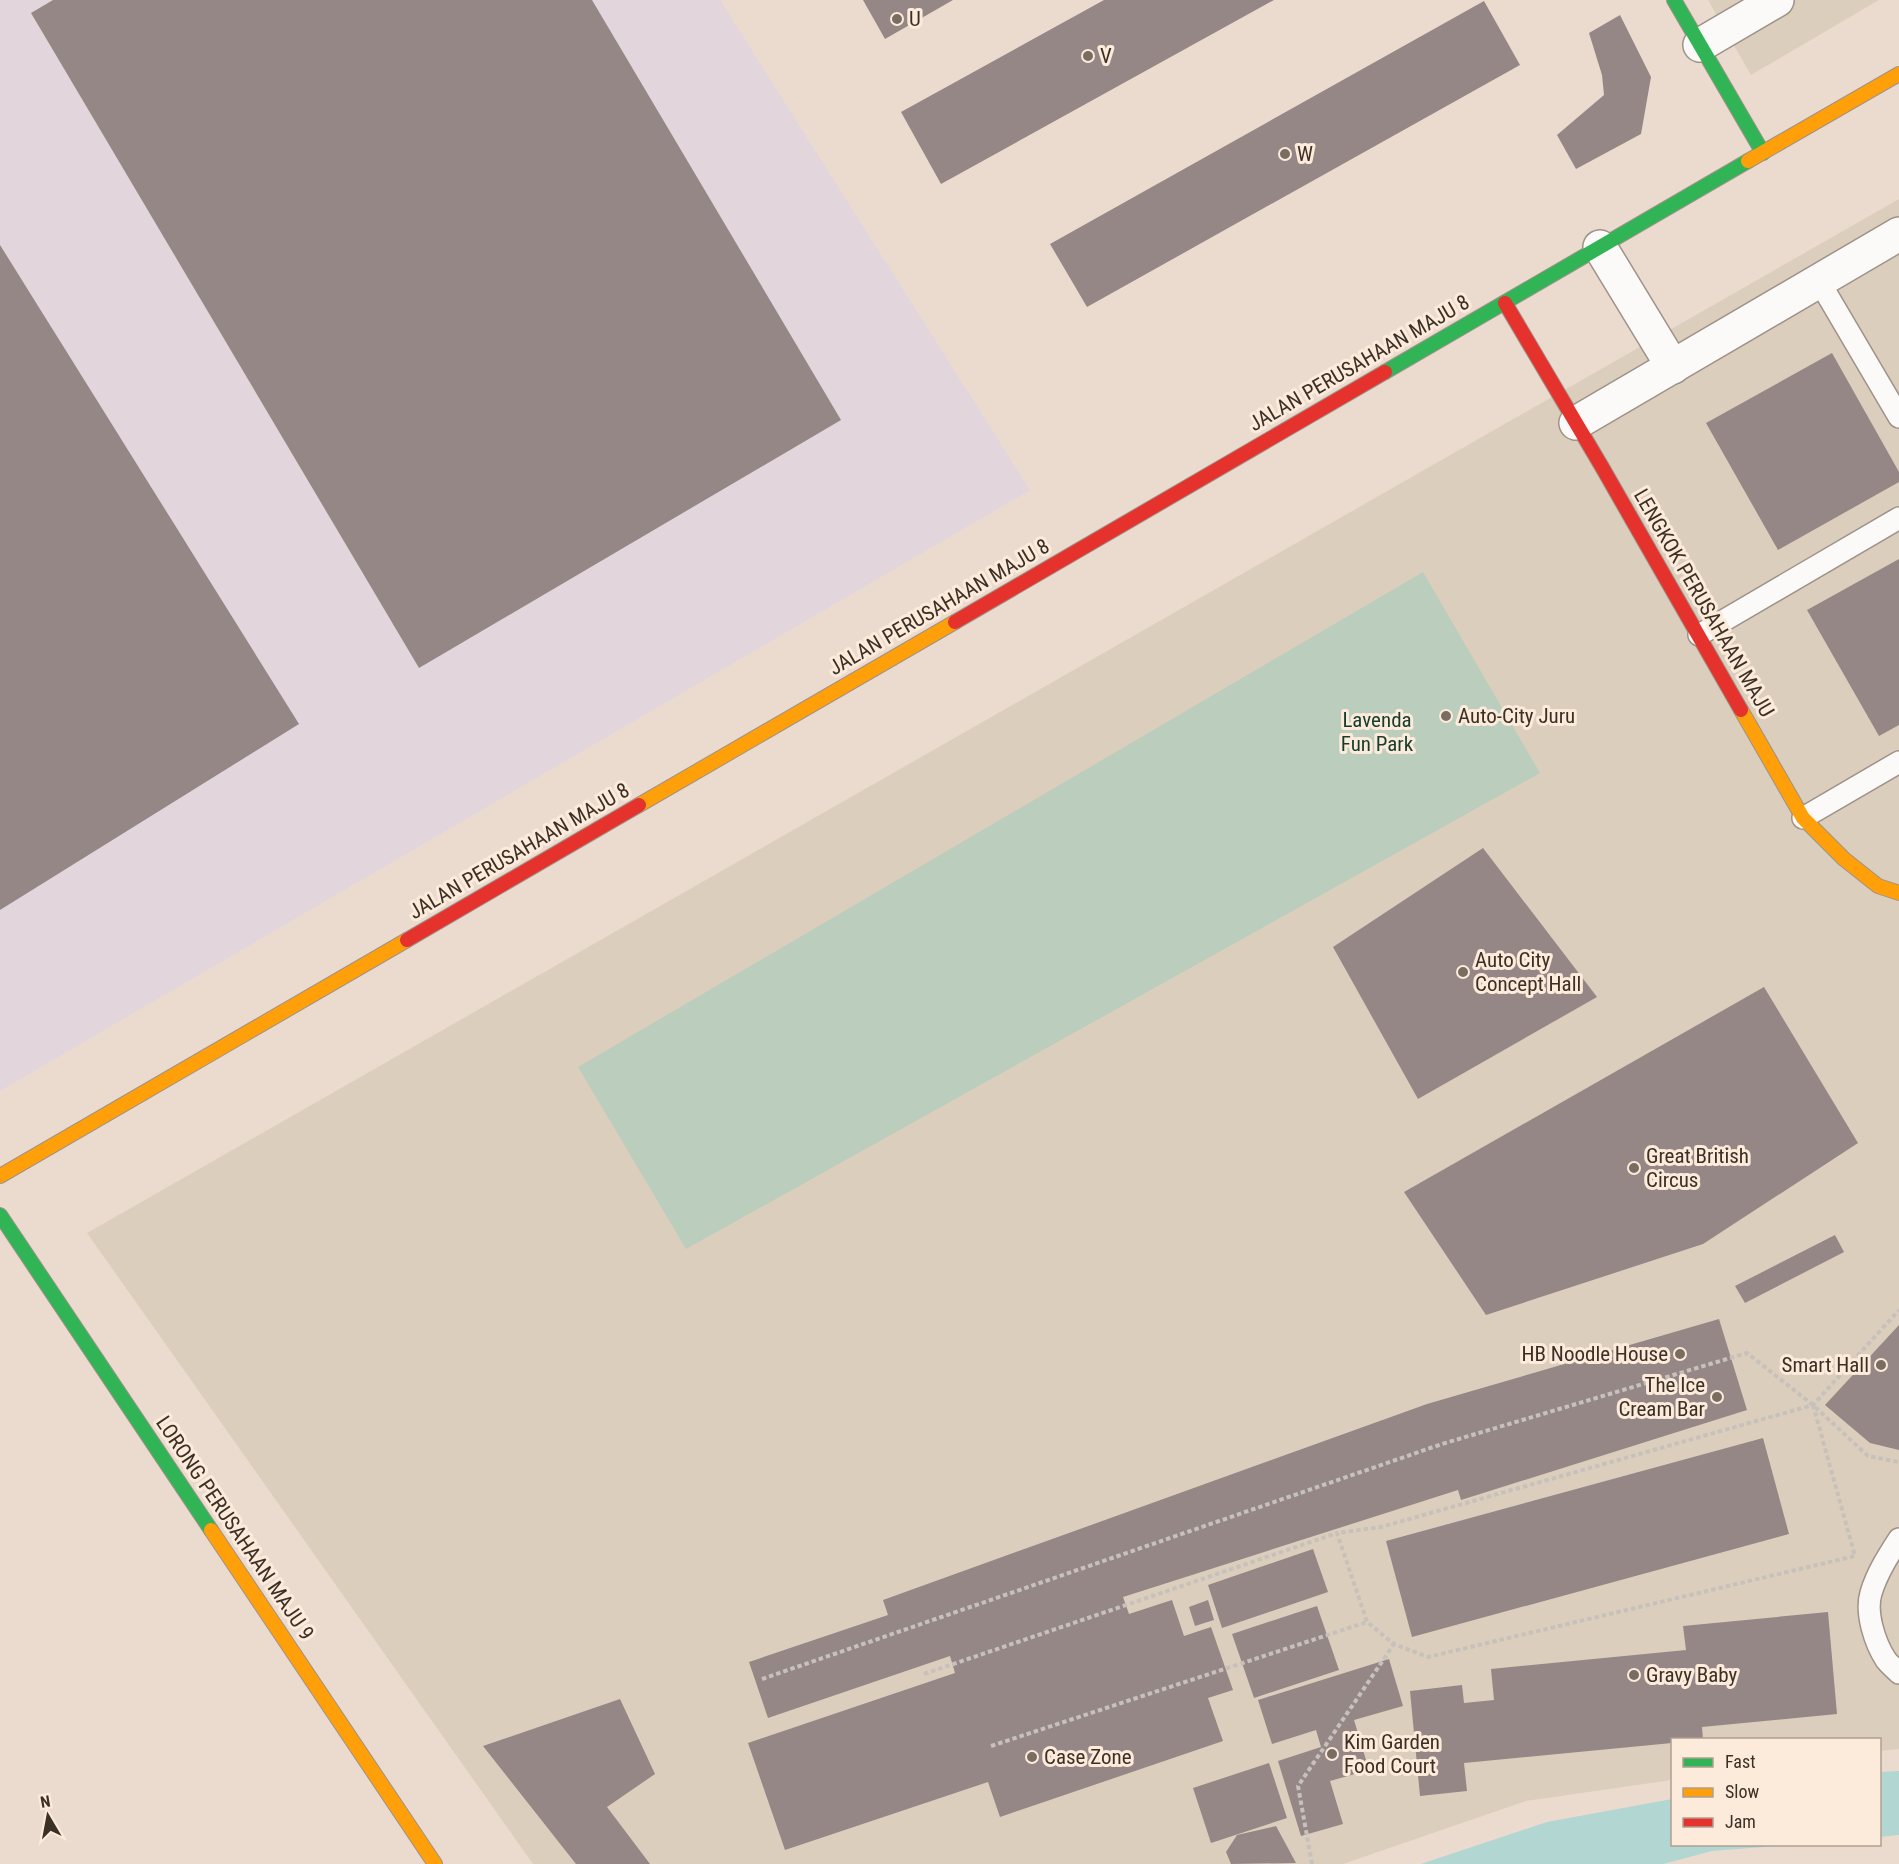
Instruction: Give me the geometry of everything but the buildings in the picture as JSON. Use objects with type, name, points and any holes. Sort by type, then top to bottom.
[{"type":"street","points":[[1674,0],[1763,153]]},
{"type":"street","points":[[1700,45],[1777,0]]},
{"type":"street","name":"JALAN PERUSAHAAN MAJU 8","points":[[0,1176],[1899,74]]},
{"type":"street","points":[[1576,423],[1899,234]]},
{"type":"street","points":[[1600,247],[1673,367]]},
{"type":"street","name":"LENGKOK PERUSAHAAN MAJU","points":[[1505,303],[1803,818],[1861,873],[1878,886],[1899,893]]},
{"type":"street","name":"LORONG PERUSAHAAN MAJU 9","points":[[0,1215],[435,1864]]},
{"type":"lane","points":[[1819,281],[1899,417]]},
{"type":"lane","points":[[1699,635],[1899,518]]},
{"type":"lane","points":[[1803,818],[1899,762]]},
{"type":"lane","points":[[1899,1539],[1882,1566],[1870,1594],[1869,1614],[1876,1638],[1886,1659],[1899,1673]]},
{"type":"path","points":[[924,1674],[1337,1533],[1381,1527],[1813,1406],[1899,1310]]},
{"type":"path","points":[[762,1679],[1442,1444],[1748,1353],[1813,1406],[1868,1456],[1899,1462]]},
{"type":"path","points":[[1337,1533],[1367,1622],[1394,1644],[1428,1657],[1855,1556],[1813,1406]]},
{"type":"path","points":[[991,1746],[1367,1622]]},
{"type":"path","points":[[1312,1864],[1298,1786],[1394,1644]]},
{"type":"shaded area","points":[[0,0],[720,0],[1030,490],[0,1091]]},
{"type":"shaded area","points":[[1708,0],[1879,0],[1751,75]]},
{"type":"shaded area","name":"Auto-City Juru","points":[[1899,199],[1899,1749],[1881,1751],[1881,1738],[1671,1738],[1671,1780],[1526,1801],[1343,1864],[533,1864],[87,1233]]},
{"type":"green space","name":"Lavenda Fun Park","points":[[1423,572],[1540,773],[686,1249],[578,1067]]},
{"type":"water","points":[[1899,1771],[1899,1835],[1881,1837],[1881,1772]]},
{"type":"water","points":[[1671,1799],[1671,1846],[1775,1846],[1712,1851],[1663,1864],[1421,1864],[1547,1822]]},
{"type":"traffic: fast","points":[[1674,0],[1763,153]]},
{"type":"traffic: fast","points":[[1385,372],[1748,161]]},
{"type":"traffic: fast","points":[[0,1215],[211,1530]]},
{"type":"traffic: slow","points":[[1748,161],[1899,74]]},
{"type":"traffic: slow","points":[[639,805],[955,622]]},
{"type":"traffic: slow","points":[[1741,710],[1803,818],[1844,859],[1878,886],[1899,893]]},
{"type":"traffic: slow","points":[[0,1176],[407,940]]},
{"type":"traffic: slow","points":[[211,1530],[435,1864]]},
{"type":"traffic: jam","points":[[1505,303],[1741,710]]},
{"type":"traffic: jam","points":[[955,622],[1385,372]]},
{"type":"traffic: jam","points":[[407,940],[639,805]]},
{"type":"place","name":"U","points":[[897,19]]},
{"type":"place","name":"V","points":[[1088,56]]},
{"type":"place","name":"W","points":[[1285,154]]},
{"type":"place","name":"Auto-City Juru","points":[[1446,716]]},
{"type":"place","name":"Auto City Concept Hall","points":[[1463,972]]},
{"type":"place","name":"Great British Circus","points":[[1634,1168]]},
{"type":"place","name":"HB Noodle House","points":[[1680,1354]]},
{"type":"place","name":"Smart Hall","points":[[1881,1365]]},
{"type":"place","name":"The Ice Cream Bar","points":[[1717,1397]]},
{"type":"place","name":"Gravy Baby","points":[[1634,1675]]},
{"type":"place","name":"Kim Garden Food Court","points":[[1332,1754]]},
{"type":"place","name":"Case Zone","points":[[1032,1757]]}]
